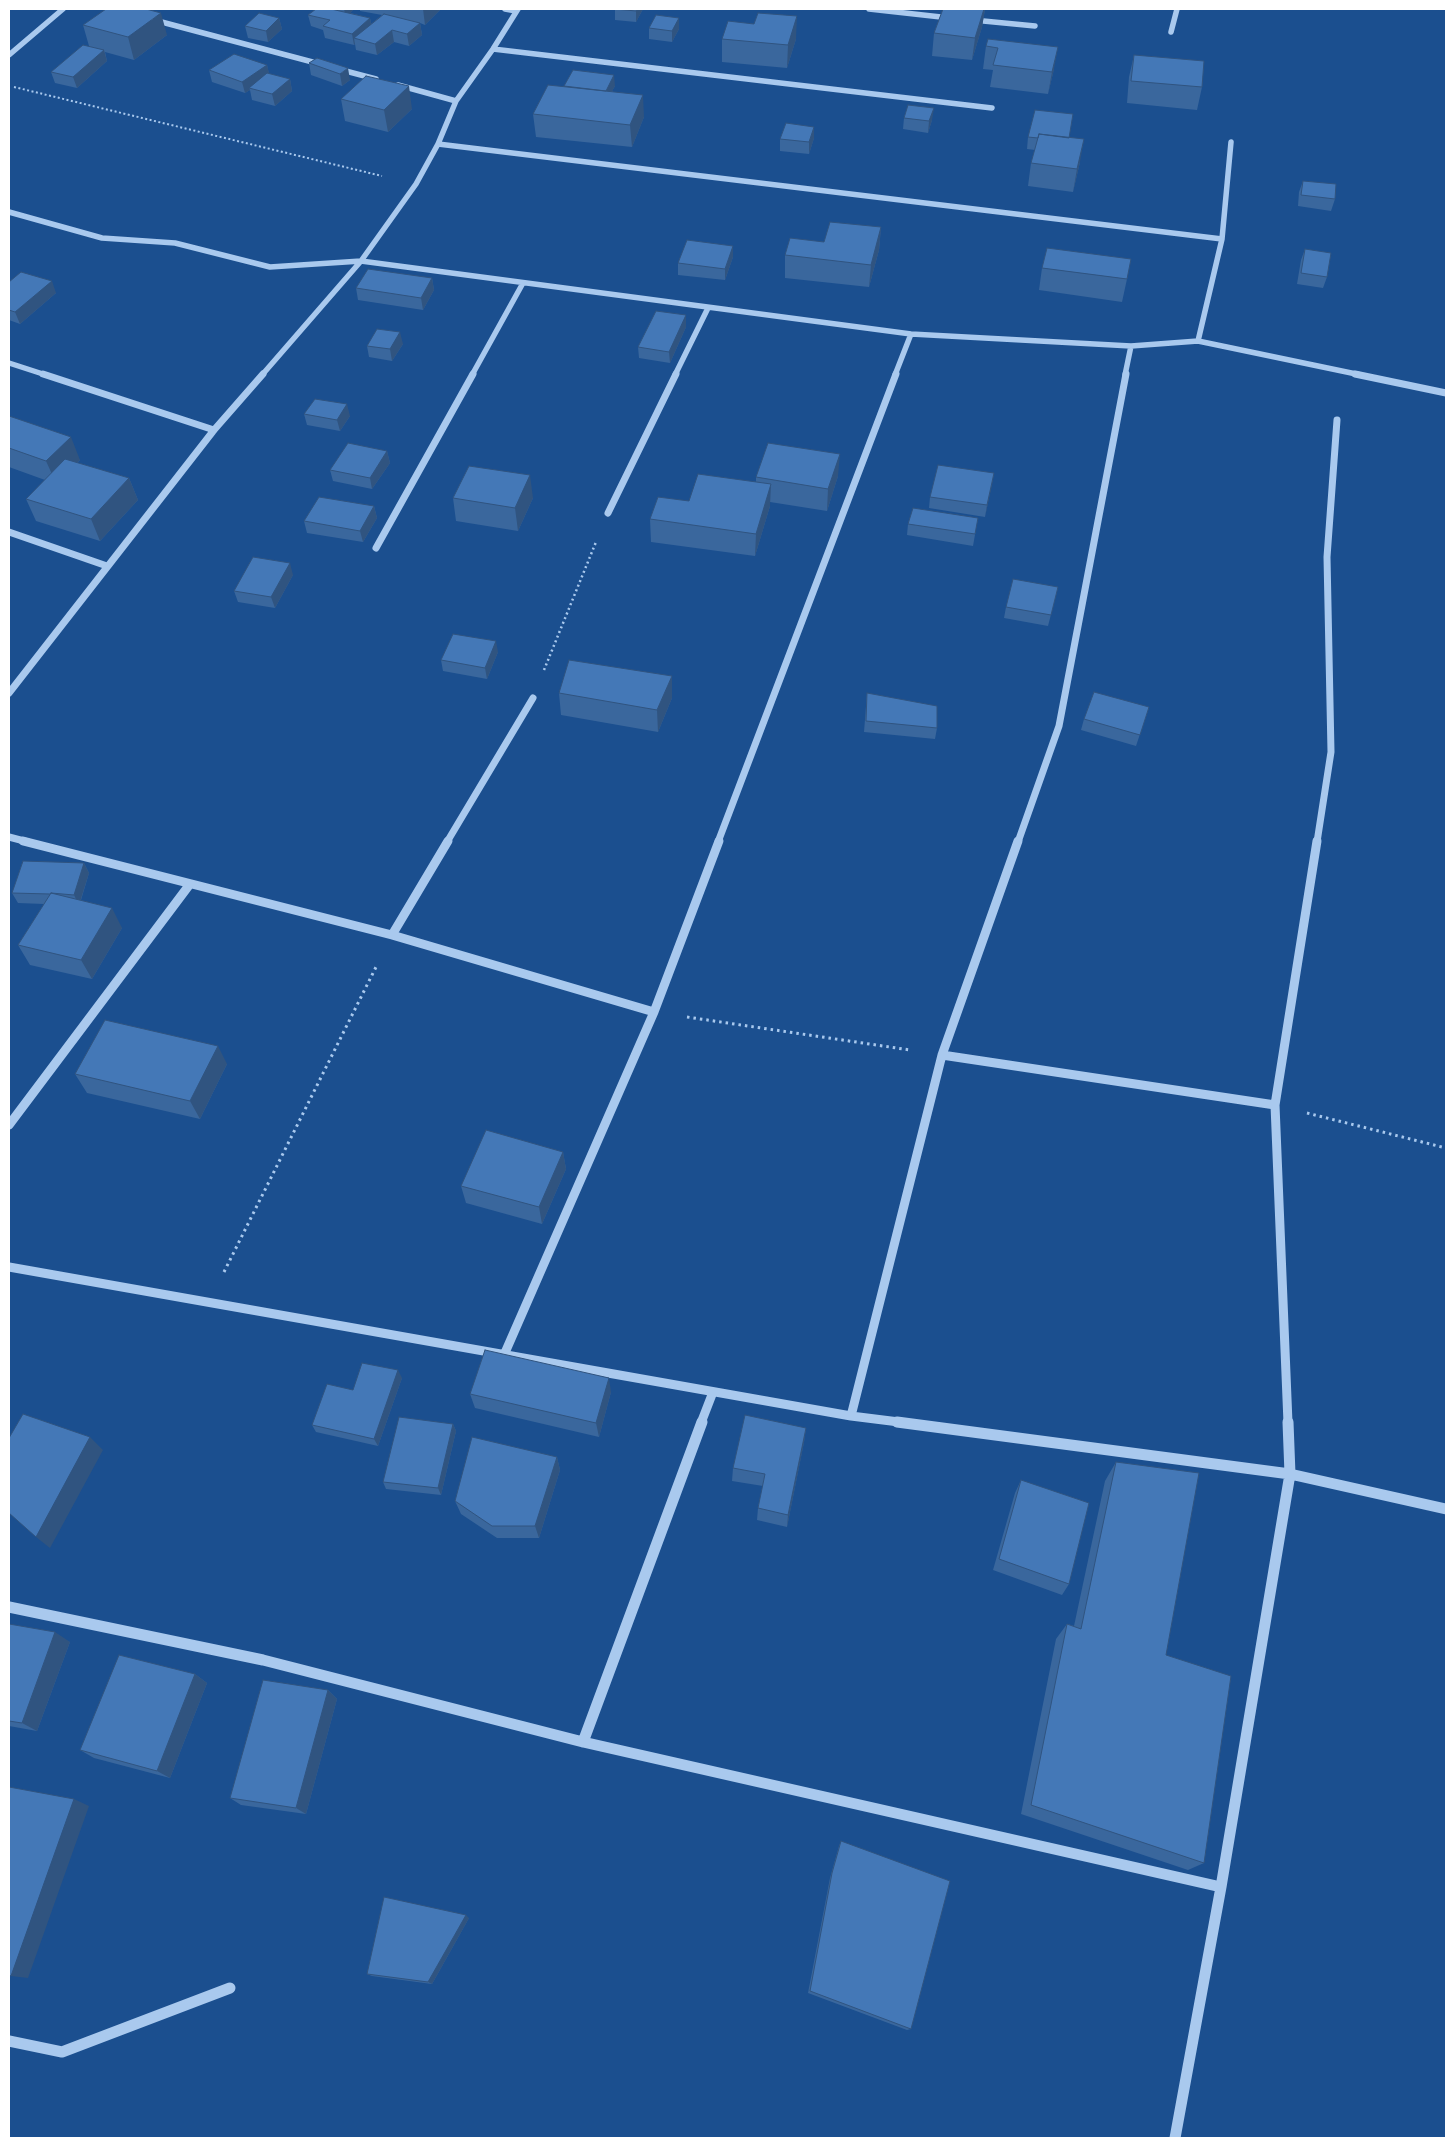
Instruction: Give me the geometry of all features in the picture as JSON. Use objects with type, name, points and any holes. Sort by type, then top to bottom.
[{"type":"street","points":[[9,56],[63,9]]},
{"type":"street","points":[[9,693],[214,430],[361,260],[416,184],[438,144],[456,101],[493,49],[517,10],[505,9]]},
{"type":"street","points":[[869,9],[957,19]]},
{"type":"street","points":[[1171,32],[1177,9]]},
{"type":"street","points":[[150,20],[322,65]]},
{"type":"street","points":[[967,20],[1035,26]]},
{"type":"street","points":[[493,49],[992,108]]},
{"type":"street","points":[[332,68],[380,80]]},
{"type":"street","points":[[389,83],[456,101]]},
{"type":"street","points":[[1198,342],[1222,239],[1231,142]]},
{"type":"street","points":[[438,144],[1222,239]]},
{"type":"street","points":[[9,212],[102,238],[175,243],[270,267],[361,260],[910,334],[1131,346],[1198,342],[1446,393]]},
{"type":"street","points":[[376,548],[524,283]]},
{"type":"street","points":[[608,513],[708,308]]},
{"type":"street","points":[[504,1355],[654,1012],[910,334]]},
{"type":"street","points":[[851,1416],[942,1055],[1059,726],[1131,346]]},
{"type":"street","points":[[9,363],[214,430]]},
{"type":"street","points":[[1175,2138],[1221,1887],[1290,1474],[1275,1106],[1331,752],[1328,557],[1337,420]]},
{"type":"street","points":[[9,532],[107,566]]},
{"type":"street","points":[[392,935],[533,698]]},
{"type":"street","points":[[9,837],[392,935],[654,1012]]},
{"type":"street","points":[[9,1125],[190,884]]},
{"type":"street","points":[[942,1055],[1275,1106]]},
{"type":"street","points":[[9,1267],[851,1416],[1290,1474],[1446,1509]]},
{"type":"street","points":[[583,1742],[713,1392]]},
{"type":"street","points":[[9,1607],[263,1660],[583,1742],[1221,1887]]},
{"type":"street","points":[[9,2041],[62,2052],[230,1988]]},
{"type":"path","points":[[9,86],[416,184]]},
{"type":"path","points":[[533,698],[608,513]]},
{"type":"path","points":[[209,1302],[392,935]]},
{"type":"path","points":[[654,1012],[942,1055]]},
{"type":"path","points":[[1275,1106],[1446,1148]]},
{"type":"building","points":[[106,9],[146,9],[161,13],[128,37],[83,25]]},
{"type":"building","points":[[316,9],[331,9],[370,18],[352,34],[323,26],[330,20],[308,15]]},
{"type":"building","points":[[615,9],[637,9],[636,11]]},
{"type":"building","points":[[943,9],[984,9],[975,38],[934,33]]},
{"type":"building","points":[[259,13],[279,18],[266,31],[245,26]]},
{"type":"building","points":[[758,13],[797,16],[788,45],[722,39],[728,21],[754,24]]},
{"type":"building","points":[[384,14],[420,23],[407,34],[392,30],[375,44],[354,38]]},
{"type":"building","points":[[656,15],[679,18],[672,31],[649,28]]},
{"type":"building","points":[[988,39],[1058,47],[1052,72],[993,65],[998,48],[986,46]]},
{"type":"building","points":[[83,45],[104,50],[73,77],[51,72]]},
{"type":"building","points":[[234,54],[267,65],[242,82],[209,70]]},
{"type":"building","points":[[1134,55],[1204,61],[1202,87],[1131,81]]},
{"type":"building","points":[[317,58],[348,68],[340,74],[309,63]]},
{"type":"building","points":[[573,70],[614,75],[606,91],[564,86]]},
{"type":"building","points":[[267,73],[290,79],[272,94],[249,88]]},
{"type":"building","points":[[366,76],[409,86],[384,110],[341,99]]},
{"type":"building","points":[[548,85],[643,95],[630,125],[533,114]]},
{"type":"building","points":[[908,105],[934,108],[929,121],[904,118]]},
{"type":"building","points":[[1035,110],[1073,114],[1069,138],[1039,134],[1038,138],[1028,137]]},
{"type":"building","points":[[786,123],[814,127],[809,142],[780,139]]},
{"type":"building","points":[[1039,134],[1084,139],[1077,169],[1031,163]]},
{"type":"building","points":[[1303,181],[1336,184],[1335,199],[1301,195]]},
{"type":"building","points":[[830,222],[881,227],[871,265],[785,255],[790,238],[824,242]]},
{"type":"building","points":[[687,240],[733,246],[725,269],[678,263]]},
{"type":"building","points":[[1047,248],[1131,259],[1127,279],[1042,268]]},
{"type":"building","points":[[1305,249],[1331,253],[1327,277],[1301,273]]},
{"type":"building","points":[[368,269],[432,278],[421,298],[356,288]]},
{"type":"building","points":[[21,272],[52,281],[15,312],[9,310],[9,282]]},
{"type":"building","points":[[656,311],[686,315],[669,352],[638,347]]},
{"type":"building","points":[[377,329],[400,332],[390,349],[367,346]]},
{"type":"building","points":[[315,399],[347,404],[337,420],[304,414]]},
{"type":"building","points":[[9,416],[71,437],[46,461],[9,448]]},
{"type":"building","points":[[348,443],[387,451],[370,478],[330,470]]},
{"type":"building","points":[[768,443],[840,454],[828,489],[756,477]]},
{"type":"building","points":[[65,459],[129,478],[91,519],[26,499]]},
{"type":"building","points":[[938,465],[994,473],[987,505],[930,497]]},
{"type":"building","points":[[469,466],[530,475],[515,508],[453,498]]},
{"type":"building","points":[[698,474],[771,484],[756,534],[650,519],[658,497],[689,501]]},
{"type":"building","points":[[319,497],[374,506],[360,531],[304,521]]},
{"type":"building","points":[[913,508],[978,518],[975,534],[908,524]]},
{"type":"building","points":[[253,557],[290,563],[271,597],[234,591]]},
{"type":"building","points":[[1013,579],[1058,587],[1051,615],[1006,607]]},
{"type":"building","points":[[453,634],[496,641],[485,668],[441,660]]},
{"type":"building","points":[[569,660],[672,676],[657,710],[559,693]]},
{"type":"building","points":[[1094,692],[1149,707],[1140,735],[1084,719]]},
{"type":"building","points":[[867,693],[937,706],[937,728],[866,721]]},
{"type":"building","points":[[23,861],[84,863],[74,895],[12,893]]},
{"type":"building","points":[[51,893],[112,908],[81,960],[18,945]]},
{"type":"building","points":[[105,1020],[218,1046],[190,1101],[75,1074]]},
{"type":"building","points":[[486,1130],[563,1152],[539,1207],[461,1186]]},
{"type":"building","points":[[485,1350],[609,1378],[596,1423],[470,1394]]},
{"type":"building","points":[[362,1363],[398,1370],[374,1439],[312,1425],[327,1384],[353,1390]]},
{"type":"building","points":[[23,1414],[90,1437],[36,1537],[9,1513],[9,1438]]},
{"type":"building","points":[[745,1415],[806,1428],[788,1515],[758,1508],[765,1474],[733,1468]]},
{"type":"building","points":[[399,1417],[453,1424],[438,1488],[383,1482]]},
{"type":"building","points":[[472,1437],[557,1457],[535,1526],[492,1526],[455,1501]]},
{"type":"building","points":[[1116,1462],[1199,1473],[1166,1655],[1231,1676],[1204,1863],[1031,1805],[1067,1624],[1081,1629]]},
{"type":"building","points":[[1021,1480],[1089,1503],[1069,1584],[999,1559]]},
{"type":"building","points":[[9,1624],[55,1632],[22,1723],[9,1721]]},
{"type":"building","points":[[119,1655],[195,1674],[157,1771],[80,1750]]},
{"type":"building","points":[[263,1680],[328,1690],[296,1808],[230,1798]]},
{"type":"building","points":[[9,1787],[74,1799],[11,1976],[9,1975]]},
{"type":"building","points":[[841,1841],[950,1881],[911,2029],[810,1991],[832,1873]]},
{"type":"building","points":[[384,1897],[466,1915],[428,1982],[367,1974]]}]
